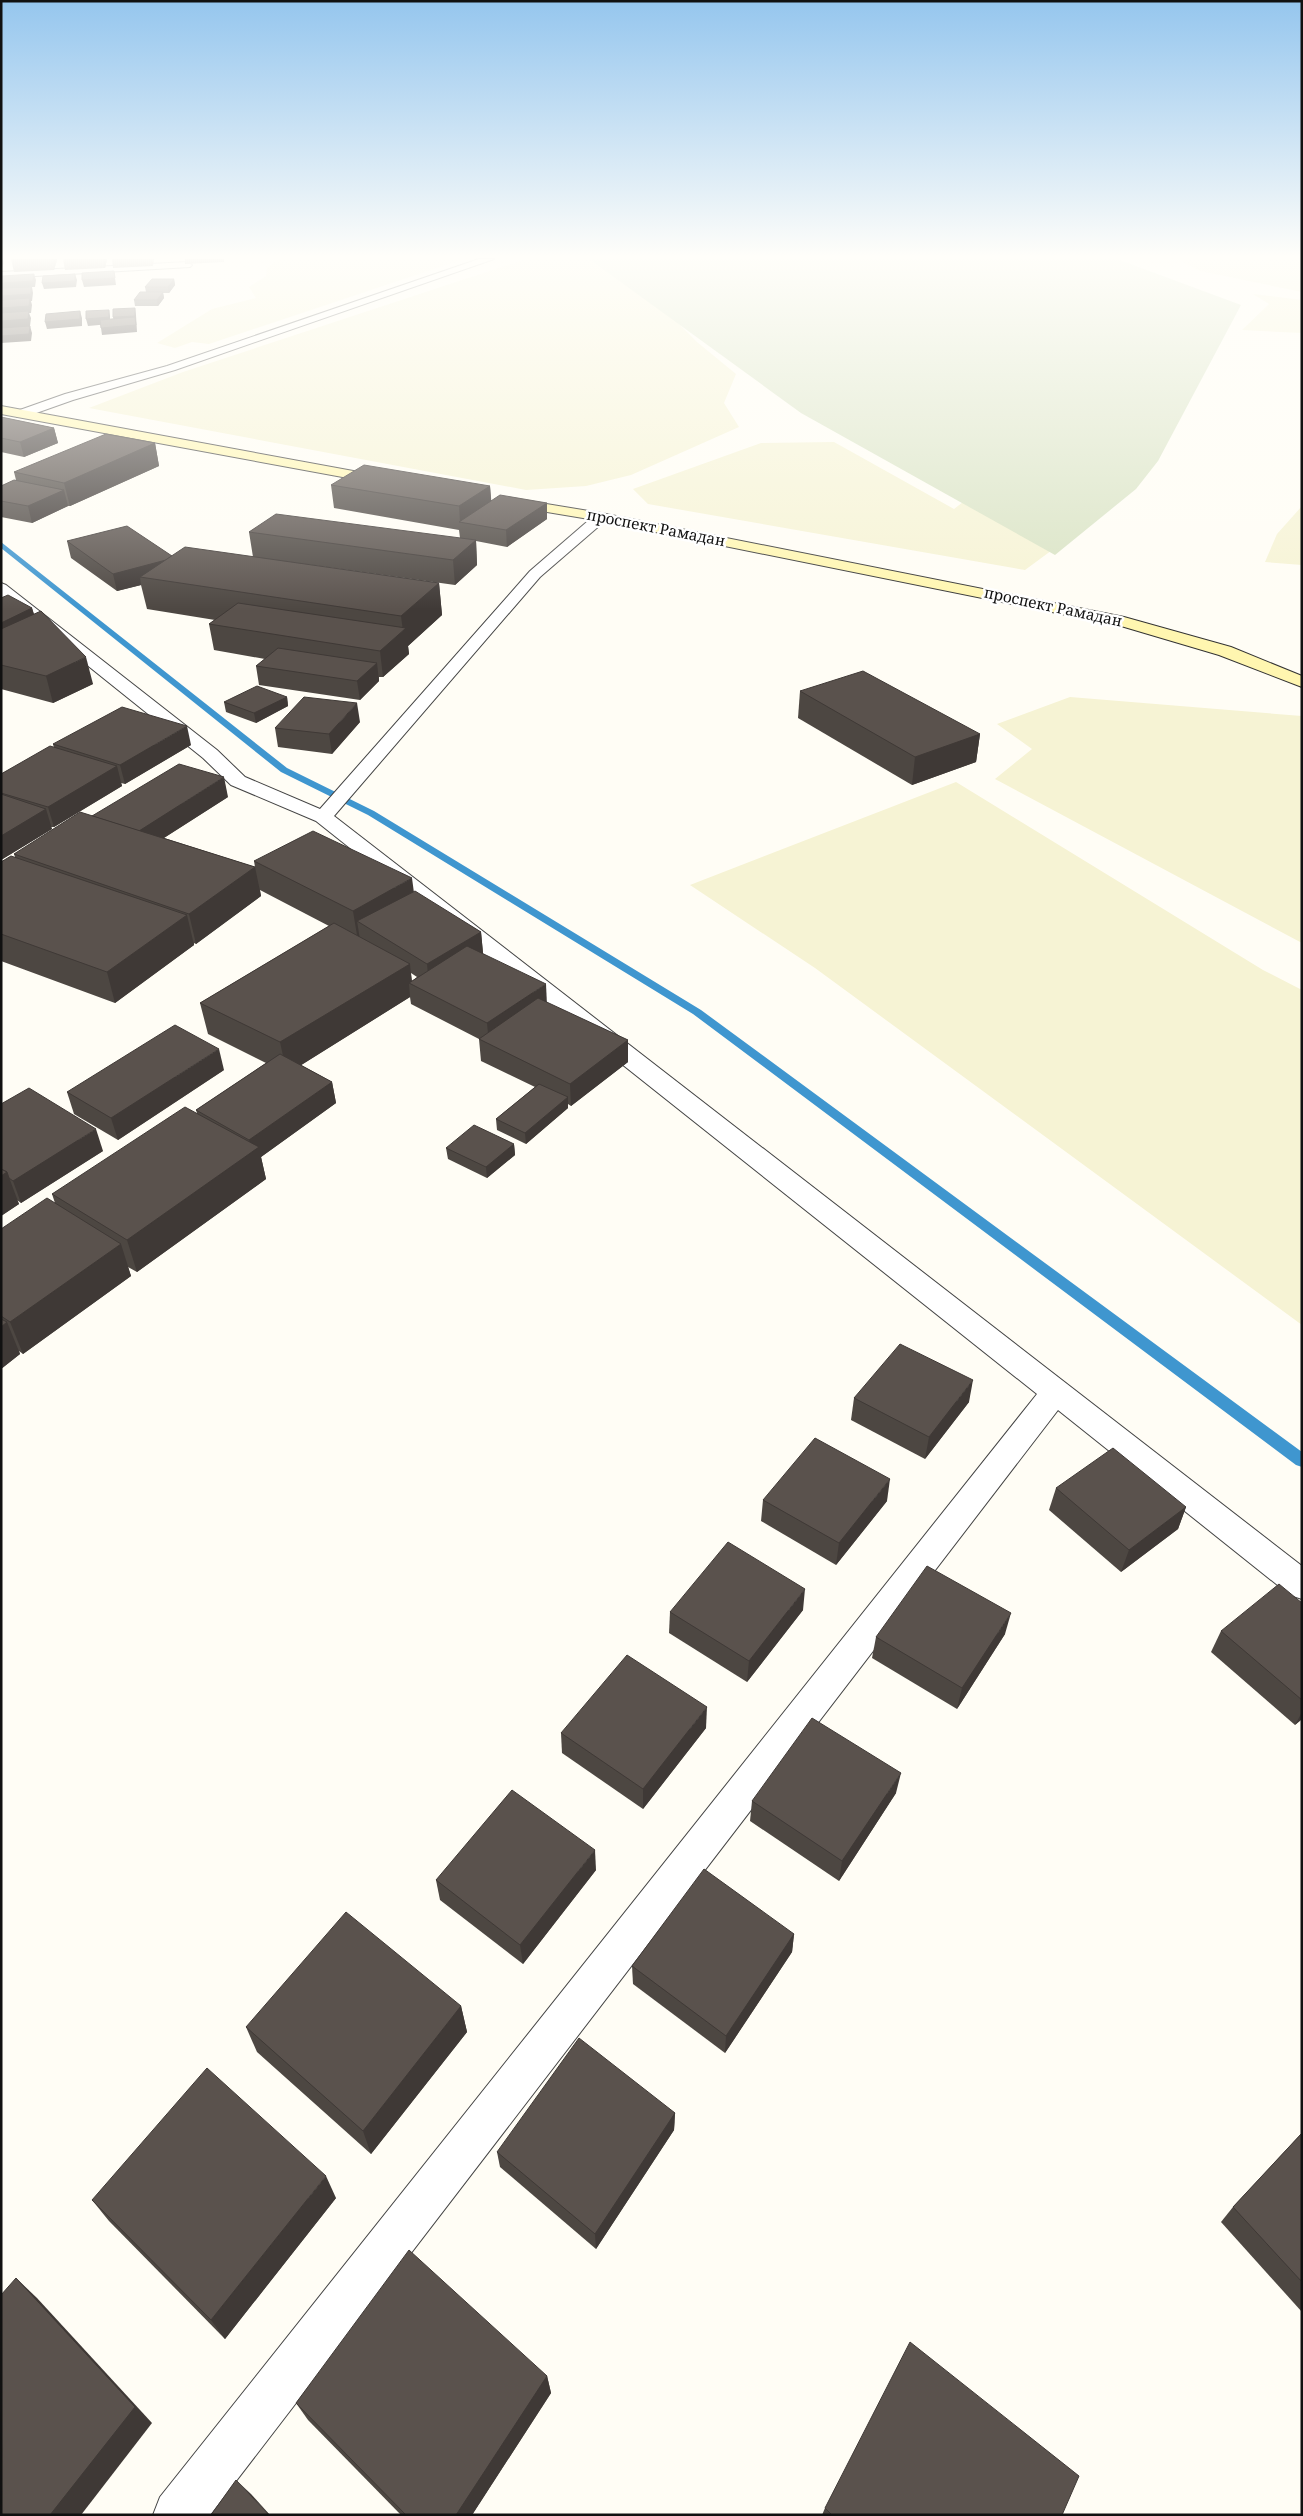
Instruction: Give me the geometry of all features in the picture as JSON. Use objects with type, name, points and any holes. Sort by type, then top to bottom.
[{"type":"main road","points":[[1,410],[404,484]]},
{"type":"main road","name":"проспект Рамадан","points":[[493,499],[601,517],[1124,622],[1225,651],[1302,682]]},
{"type":"street","points":[[21,414],[69,397],[142,376]]},
{"type":"street","points":[[329,811],[535,574],[601,517]]},
{"type":"street","points":[[1,588],[201,759],[238,781],[329,811],[1056,1392],[1302,1585]]},
{"type":"street","points":[[178,2515],[1056,1392]]},
{"type":"shaded area","points":[[171,376],[735,376],[724,403],[739,427],[631,475],[586,486],[526,490],[89,408]]},
{"type":"shaded area","points":[[834,442],[954,509],[963,502],[1131,492],[1025,570],[648,504],[633,489],[761,443]]},
{"type":"shaded area","points":[[1302,506],[1302,565],[1265,562],[1277,534]]},
{"type":"shaded area","points":[[1070,697],[1302,716],[1302,943],[995,779],[1032,749],[997,724]]},
{"type":"shaded area","points":[[956,782],[1263,970],[1302,990],[1302,1325],[815,968],[690,885]]},
{"type":"green space","points":[[751,376],[1203,376],[1158,461],[1136,489],[1055,555],[801,413]]},
{"type":"building","points":[[1,417],[54,428],[20,442],[1,438]]},
{"type":"building","points":[[106,434],[155,443],[64,483],[14,472]]},
{"type":"building","points":[[364,465],[490,486],[459,506],[331,485]]},
{"type":"building","points":[[14,480],[64,490],[28,506],[1,501],[1,486]]},
{"type":"building","points":[[500,495],[547,503],[506,530],[459,522]]},
{"type":"building","points":[[276,514],[476,540],[453,560],[249,532]]},
{"type":"building","points":[[127,526],[172,556],[166,560],[113,574],[67,541]]},
{"type":"building","points":[[185,547],[439,583],[401,616],[140,577]]},
{"type":"building","points":[[8,595],[32,608],[1,623],[1,598]]},
{"type":"building","points":[[238,603],[406,628],[380,651],[209,624]]},
{"type":"building","points":[[41,611],[86,657],[46,676],[1,665],[1,629]]},
{"type":"building","points":[[278,648],[377,663],[357,681],[256,666]]},
{"type":"building","points":[[863,671],[980,734],[915,757],[800,691]]},
{"type":"building","points":[[257,686],[287,697],[254,713],[224,702]]},
{"type":"building","points":[[304,697],[357,703],[329,734],[275,728]]},
{"type":"building","points":[[122,707],[187,726],[120,765],[53,744]]},
{"type":"building","points":[[50,746],[117,766],[48,807],[1,793],[1,774]]},
{"type":"building","points":[[179,764],[224,777],[139,831],[92,816]]},
{"type":"building","points":[[1,794],[46,809],[1,836]]},
{"type":"building","points":[[80,812],[255,867],[189,914],[14,854]]},
{"type":"building","points":[[313,831],[412,878],[353,911],[254,861]]},
{"type":"building","points":[[11,856],[187,915],[107,972],[1,934],[1,862]]},
{"type":"building","points":[[415,891],[481,932],[427,964],[357,921]]},
{"type":"building","points":[[334,923],[410,964],[280,1042],[200,1003]]},
{"type":"building","points":[[467,946],[546,984],[487,1023],[409,983]]},
{"type":"building","points":[[538,998],[628,1040],[570,1084],[479,1039]]},
{"type":"building","points":[[175,1025],[219,1049],[111,1118],[67,1092]]},
{"type":"building","points":[[280,1054],[332,1082],[249,1140],[196,1110]]},
{"type":"building","points":[[539,1084],[568,1097],[525,1133],[496,1119]]},
{"type":"building","points":[[29,1088],[96,1129],[13,1181],[9,1178],[7,1172],[1,1169],[1,1104]]},
{"type":"building","points":[[185,1107],[259,1147],[127,1240],[52,1194]]},
{"type":"building","points":[[474,1125],[514,1144],[486,1167],[446,1148]]},
{"type":"building","points":[[1,1169],[7,1172],[1,1176]]},
{"type":"building","points":[[47,1198],[121,1244],[10,1322],[1,1316],[1,1229]]},
{"type":"building","points":[[1,1319],[7,1322],[1,1327]]},
{"type":"building","points":[[900,1344],[973,1380],[929,1437],[854,1398]]},
{"type":"building","points":[[815,1438],[890,1479],[839,1543],[763,1500]]},
{"type":"building","points":[[1113,1448],[1186,1507],[1129,1550],[1056,1488]]},
{"type":"building","points":[[728,1542],[805,1589],[749,1661],[670,1612]]},
{"type":"building","points":[[927,1566],[1011,1613],[962,1688],[876,1637]]},
{"type":"building","points":[[1279,1584],[1302,1603],[1302,1700],[1221,1631]]},
{"type":"building","points":[[627,1655],[707,1707],[643,1789],[561,1733]]},
{"type":"building","points":[[812,1718],[901,1773],[842,1861],[752,1801]]},
{"type":"building","points":[[512,1790],[595,1850],[520,1945],[436,1880]]},
{"type":"building","points":[[704,1869],[794,1934],[726,2036],[632,1966]]},
{"type":"building","points":[[346,1912],[461,2006],[363,2131],[246,2027]]},
{"type":"building","points":[[579,2038],[675,2113],[595,2234],[497,2152]]},
{"type":"building","points":[[207,2068],[326,2176],[211,2320],[92,2200]]},
{"type":"building","points":[[1302,2133],[1302,2282],[1233,2207]]},
{"type":"building","points":[[409,2250],[547,2376],[456,2515],[406,2515],[296,2403]]},
{"type":"building","points":[[16,2278],[135,2407],[50,2515],[1,2515],[1,2295]]},
{"type":"building","points":[[910,2342],[1079,2476],[1062,2515],[832,2515],[825,2508]]},
{"type":"building","points":[[236,2480],[269,2515],[211,2515]]},
{"type":"waterway","points":[[1,544],[284,770],[371,813],[697,1012],[1302,1461]]}]
